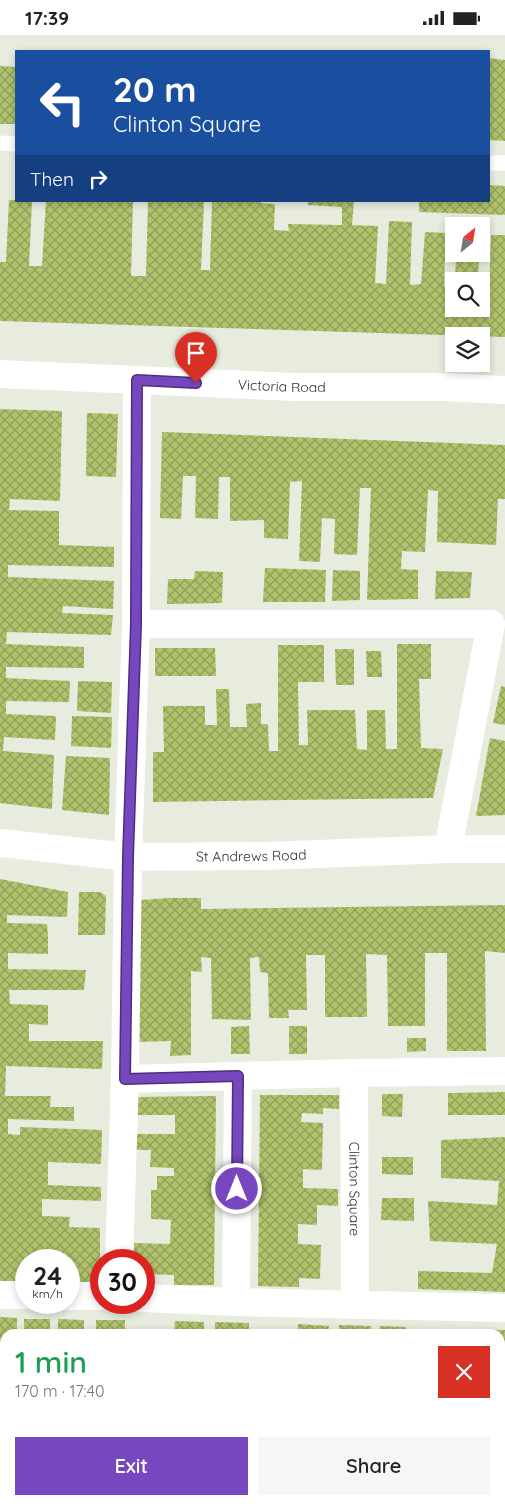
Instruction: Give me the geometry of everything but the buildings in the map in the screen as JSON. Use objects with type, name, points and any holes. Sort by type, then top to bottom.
[{"type":"street","name":"Victoria Road","points":[[0,374],[295,387],[443,387],[505,390]]},
{"type":"street","points":[[119,1249],[125,1079],[128,857],[136,624],[137,380]]},
{"type":"street","points":[[136,624],[491,624],[448,849]]},
{"type":"street","name":"St Andrews Road","points":[[0,843],[128,857],[265,856],[448,849],[505,849]]},
{"type":"street","points":[[125,1079],[505,1071]]},
{"type":"street","name":"Clinton Square","points":[[354,1073],[355,1305]]},
{"type":"street","points":[[236,1302],[238,1076]]},
{"type":"street","points":[[0,1295],[15,1295]]},
{"type":"street","points":[[155,1298],[505,1308]]},
{"type":"lane","points":[[0,143],[15,144]]},
{"type":"lane","points":[[490,163],[505,163]]},
{"type":"route","points":[[196,383],[137,380],[136,624],[128,857],[125,1079],[238,1076],[237,1189]]}]
